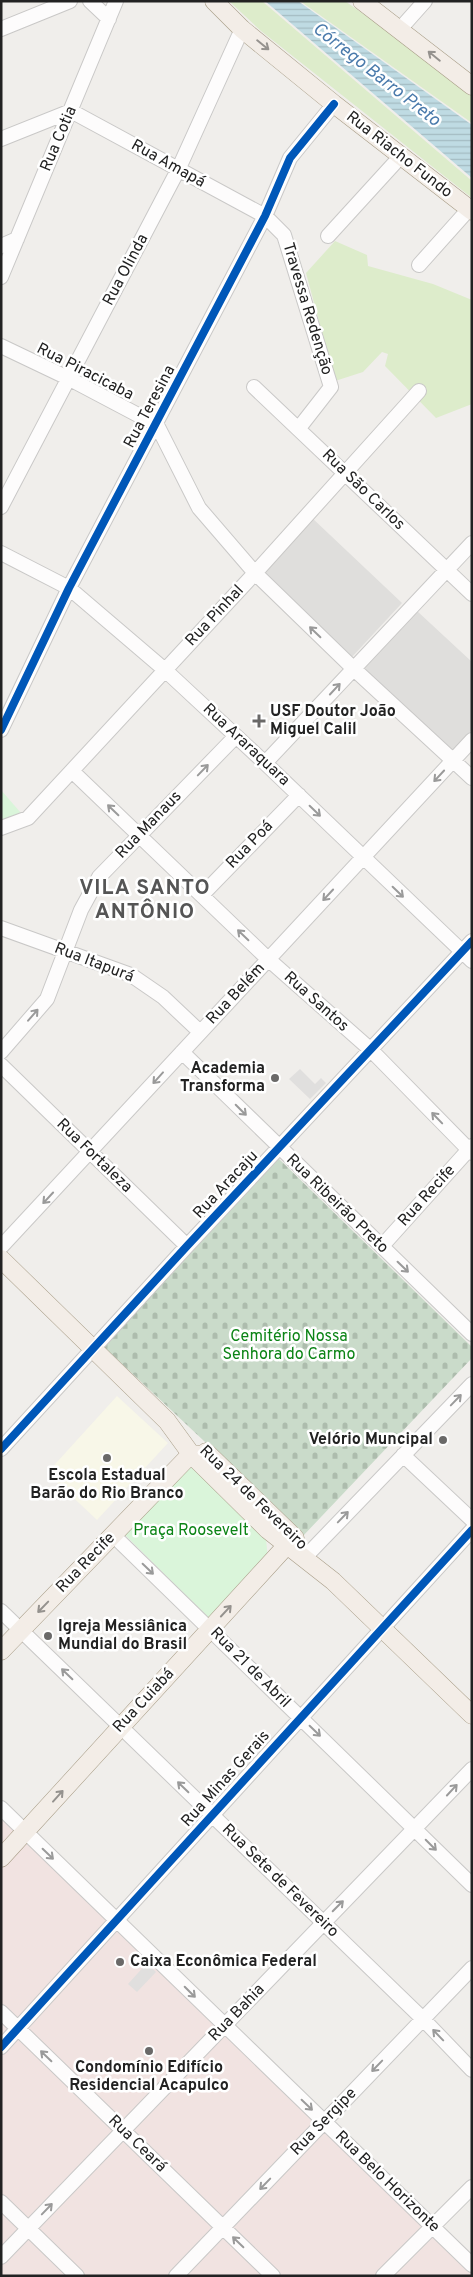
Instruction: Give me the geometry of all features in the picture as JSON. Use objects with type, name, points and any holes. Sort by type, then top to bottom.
[{"type":"main road","name":"Rua Riacho Fundo","points":[[214,1],[242,29],[334,104],[470,210]]},
{"type":"main road","points":[[362,1],[470,82]]},
{"type":"main road","name":"Rua 24 de Fevereiro","points":[[1,1259],[94,1347],[168,1421],[191,1454],[268,1530],[297,1549],[333,1581],[472,1715]]},
{"type":"main road","name":"Rua 24 de Fevereiro","points":[[168,1421],[183,1431],[266,1509],[297,1549]]},
{"type":"main road","points":[[191,1454],[203,1455],[232,1481],[242,1486]]},
{"type":"main road","name":"Rua Recife","points":[[1,1651],[191,1454]]},
{"type":"main road","points":[[266,1509],[274,1560]]},
{"type":"main road","name":"Rua Cuiabá","points":[[1,1858],[274,1560],[297,1549]]},
{"type":"street","points":[[1,28],[70,1]]},
{"type":"street","points":[[90,1],[109,19]]},
{"type":"street","name":"Rua Cotia","points":[[1,276],[116,1]]},
{"type":"street","points":[[400,29],[425,1]]},
{"type":"street","name":"Rua Olinda","points":[[1,507],[178,170],[242,29]]},
{"type":"street","name":"Rua Teresina","points":[[1,730],[69,588],[265,216],[290,158],[334,104]]},
{"type":"street","points":[[1,139],[71,111]]},
{"type":"street","name":"Rua Amapá","points":[[71,111],[265,216]]},
{"type":"street","points":[[328,236],[401,156]]},
{"type":"street","points":[[419,265],[470,210]]},
{"type":"street","name":"Travessa Redenção","points":[[265,216],[284,235],[331,387],[299,428]]},
{"type":"street","points":[[1,246],[17,239]]},
{"type":"street","name":"Rua Piracicaba","points":[[1,346],[68,378],[156,425]]},
{"type":"street","name":"Rua São Carlos","points":[[254,387],[472,594]]},
{"type":"street","name":"Rua Pinhal","points":[[1,828],[28,818],[255,573],[419,391]]},
{"type":"street","points":[[156,425],[199,508],[255,573],[354,669],[472,778]]},
{"type":"street","points":[[266,763],[472,543]]},
{"type":"street","name":"Rua Araraquara","points":[[1,553],[69,588],[165,670],[266,763],[467,957]]},
{"type":"street","name":"Rua Manaus","points":[[1,1052],[47,999],[81,910],[99,877],[236,736]]},
{"type":"street","name":"Rua Belém","points":[[1,1248],[472,740]]},
{"type":"street","name":"Rua Santos","points":[[72,771],[268,960],[371,1050],[470,1150]]},
{"type":"street","name":"Rua Poá","points":[[202,895],[299,795]]},
{"type":"street","name":"Rua Itapurá","points":[[1,928],[131,975],[164,997],[200,1032]]},
{"type":"street","name":"Rua Aracaju","points":[[4,1440],[94,1347],[371,1050],[467,957],[472,941]]},
{"type":"street","name":"Rua Ribeirão Preto","points":[[182,1052],[472,1334]]},
{"type":"street","name":"Rua Fortaleza","points":[[1,1065],[187,1246]]},
{"type":"street","name":"Rua Recife","points":[[382,1246],[470,1150]]},
{"type":"street","name":"Rua Cuiabá","points":[[297,1549],[403,1455],[472,1384]]},
{"type":"street","points":[[403,1455],[472,1520]]},
{"type":"street","name":"Rua Minas Gerais","points":[[1,2047],[211,1814],[472,1530]]},
{"type":"street","name":"Rua 21 de Abril","points":[[113,1535],[472,1885]]},
{"type":"street","name":"Rua Sete de Fevereiro","points":[[1,1611],[423,2019],[472,2070]]},
{"type":"street","name":"Rua Bahia","points":[[1,2257],[122,2130],[225,2026],[322,1922],[472,1769]]},
{"type":"street","name":"Rua Belo Horizonte","points":[[1,1808],[472,2265]]},
{"type":"street","name":"Rua Sergipe","points":[[176,2276],[472,1968]]},
{"type":"street","name":"Rua Ceará","points":[[1,2012],[273,2276]]},
{"type":"street","points":[[383,2276],[472,2188]]},
{"type":"street","points":[[1,2202],[77,2276]]},
{"type":"shaded area","points":[[311,517],[402,603],[351,658],[260,572]]},
{"type":"shaded area","points":[[417,611],[472,662],[472,730],[451,753],[363,670]]},
{"type":"shaded area","points":[[300,1069],[315,1084],[321,1078],[326,1083],[310,1099],[289,1079]]},
{"type":"shaded area","name":"Escola Estadual Barão do Rio Branco","points":[[117,1396],[168,1443],[97,1520],[47,1473]]},
{"type":"shaded area","points":[[1,1802],[472,2262],[472,2276],[1,2276]]},
{"type":"shaded area","points":[[147,1963],[156,1972],[137,1992],[128,1984]]},
{"type":"green space","points":[[229,1],[262,1],[472,181],[472,198],[261,31]]},
{"type":"green space","points":[[300,1],[345,1],[416,51],[472,95],[472,123]]},
{"type":"green space","points":[[335,241],[367,255],[368,266],[433,284],[472,300],[472,404],[436,418],[385,366],[388,354],[382,352],[363,372],[335,381],[306,273]]},
{"type":"green space","points":[[1,790],[21,813],[1,822]]},
{"type":"green space","name":"Cemitério Nossa Senhora do Carmo","points":[[277,1157],[472,1347],[472,1358],[302,1537],[103,1346]]},
{"type":"green space","name":"Praça Roosevelt","points":[[190,1460],[266,1538],[268,1561],[211,1620],[122,1532]]},
{"type":"water","name":"Córrego Barro Preto","points":[[265,1],[298,1],[472,125],[472,178]]},
{"type":"cycle path","points":[[1,730],[69,588],[265,216],[290,158],[334,104]]},
{"type":"cycle path","points":[[1,1449],[187,1246],[472,941]]},
{"type":"cycle path","points":[[1,2047],[472,1530]]},
{"type":"place","name":"USF Doutor João Miguel Calil","points":[[259,721]]},
{"type":"place","name":"Academia Transforma","points":[[275,1078]]},
{"type":"place","name":"Velório Muncipal","points":[[443,1440]]},
{"type":"place","name":"Escola Estadual Barão do Rio Branco","points":[[107,1458]]},
{"type":"place","name":"Igreja Messiânica Mundial do Brasil","points":[[48,1636]]},
{"type":"place","name":"Caixa Econômica Federal","points":[[120,1962]]},
{"type":"place","name":"Condomínio Edifício Residencial Acapulco","points":[[149,2051]]},
{"type":"district","name":"VILA SANTO ANTÔNIO","points":[[145,900]]}]
